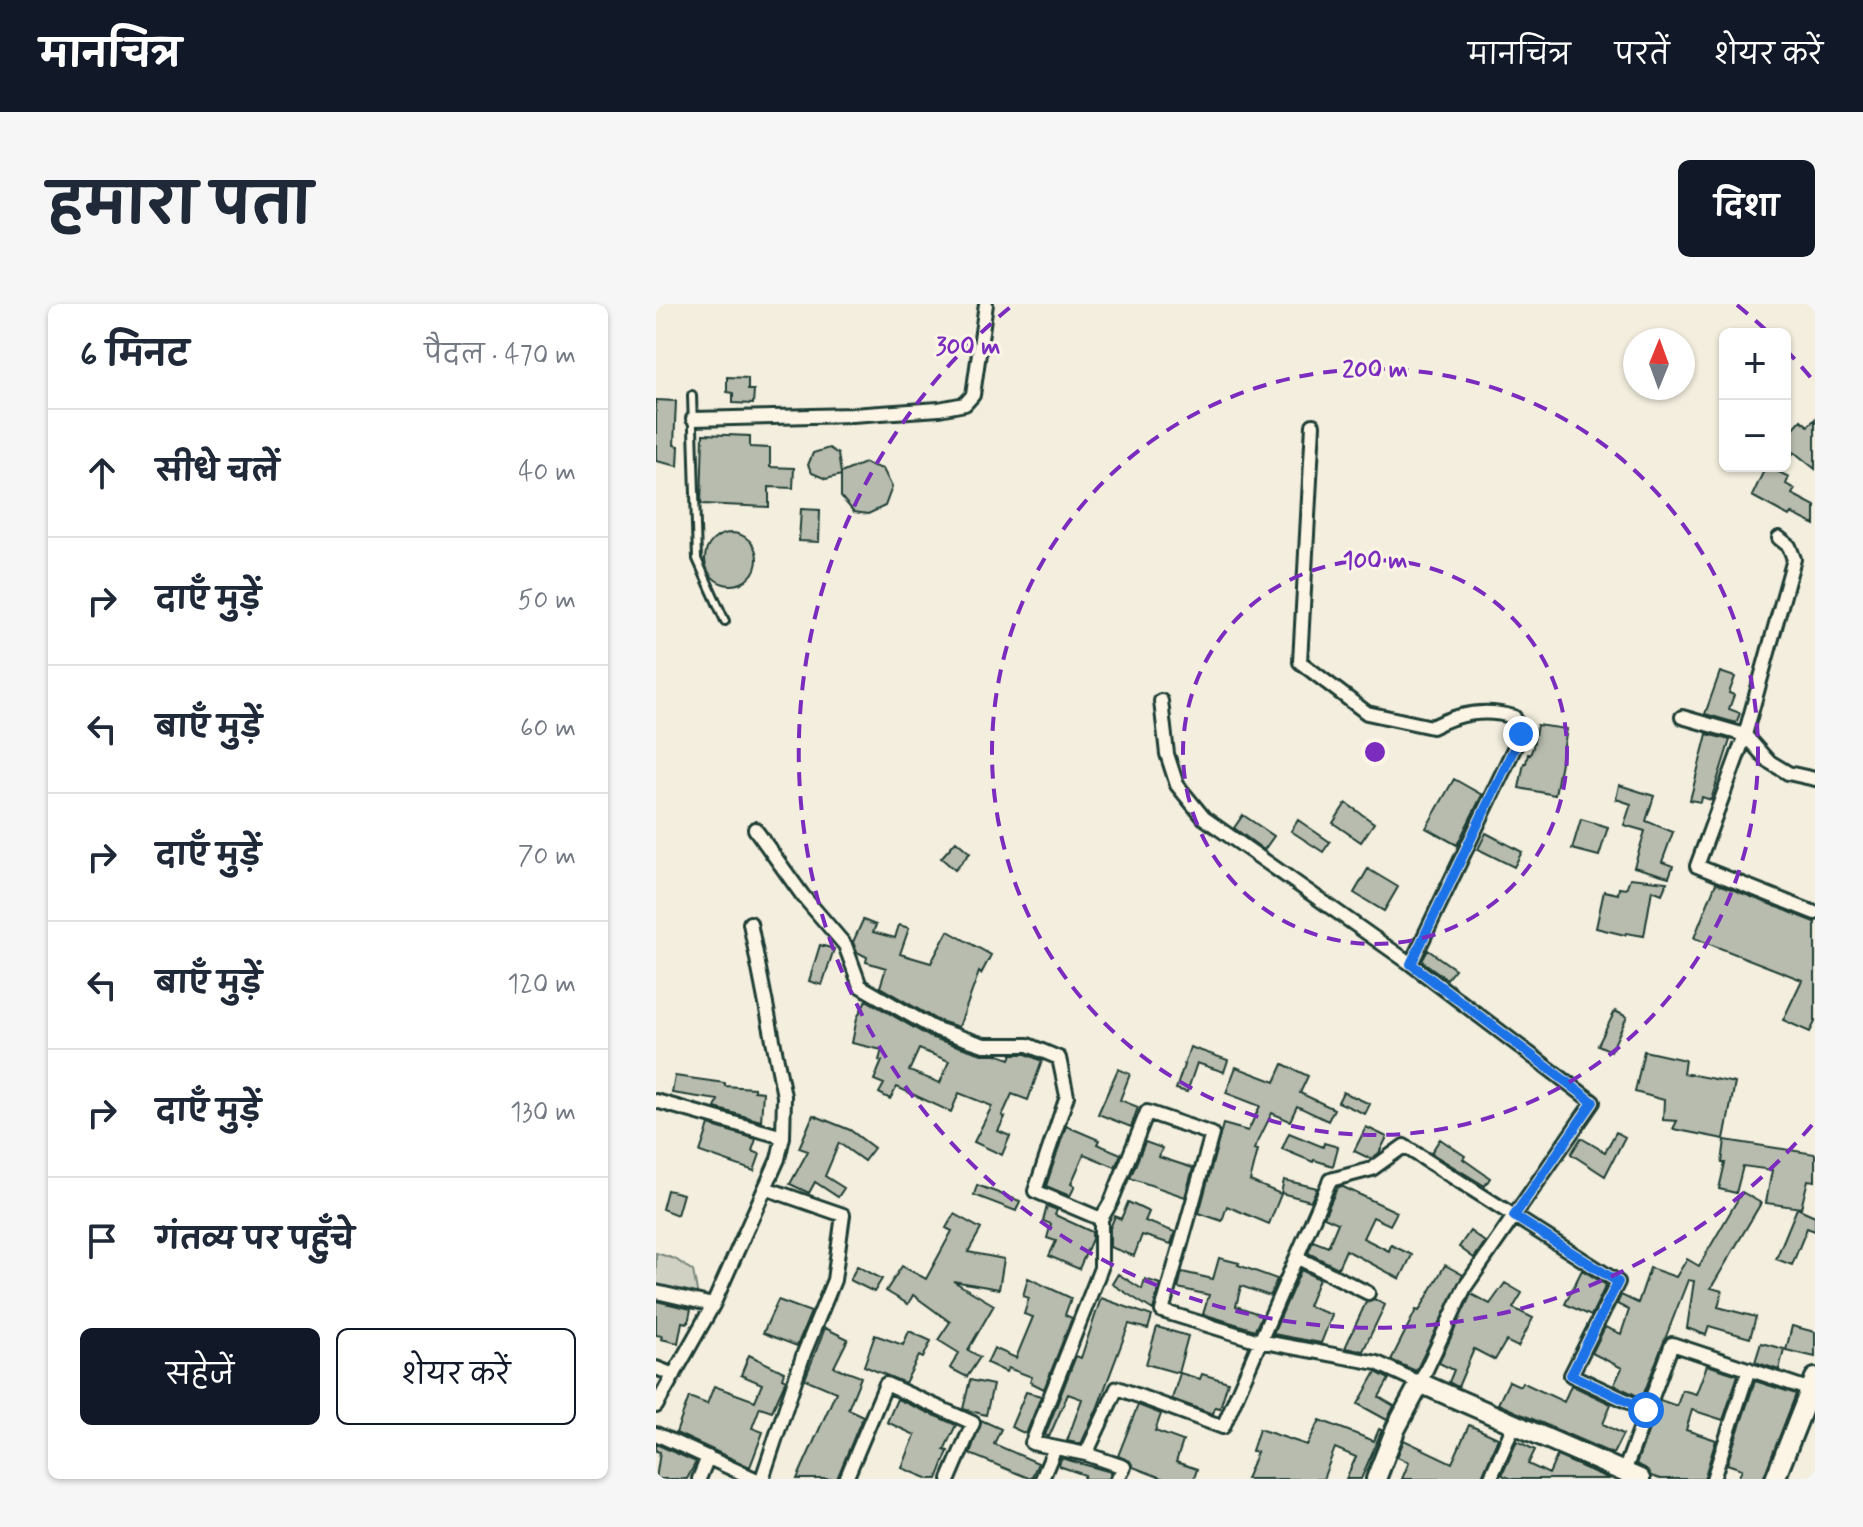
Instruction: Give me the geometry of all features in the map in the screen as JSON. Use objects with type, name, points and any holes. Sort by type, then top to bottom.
[{"type":"street","points":[[693,419],[852,415],[939,409],[965,404],[973,395],[986,304]]},
{"type":"street","points":[[1313,425],[1300,662],[1367,713],[1432,727],[1449,718],[1494,711],[1514,717],[1521,734],[1411,964]]},
{"type":"street","points":[[1779,538],[1789,546],[1794,559],[1745,735],[1697,866],[1815,913]]},
{"type":"street","points":[[1161,701],[1167,754],[1177,785],[1204,818],[1411,964],[1593,1102],[1465,1287],[1396,1428],[1377,1479]]},
{"type":"street","points":[[1682,717],[1745,735],[1768,761],[1788,773],[1815,779]]},
{"type":"street","points":[[755,829],[803,896],[845,945],[860,986],[933,1028],[984,1045],[1028,1045],[1059,1058],[1067,1096],[1035,1191],[1101,1219]]},
{"type":"street","points":[[656,1406],[713,1305],[778,1159],[783,1137],[784,1096],[750,923]]},
{"type":"street","points":[[656,1101],[783,1137]]},
{"type":"street","points":[[1118,1479],[1124,1467],[1086,1454],[1032,1443],[1101,1268],[1101,1219],[1111,1202],[1147,1112],[1212,1134],[1162,1311],[1259,1341],[1377,1363],[1632,1476],[1646,1410],[1672,1344],[1749,1369],[1813,1384],[1775,1479]]},
{"type":"street","points":[[1086,1454],[1117,1388],[1223,1427],[1330,1180],[1372,1169],[1404,1146],[1618,1282],[1571,1375],[1646,1410]]},
{"type":"street","points":[[762,1479],[804,1353],[834,1280],[843,1215],[765,1188]]},
{"type":"street","points":[[1298,1258],[1368,1293]]},
{"type":"street","points":[[656,1292],[713,1305]]},
{"type":"street","points":[[656,1368],[674,1375]]},
{"type":"street","points":[[1713,1479],[1749,1369]]},
{"type":"street","points":[[846,1479],[886,1384],[973,1423],[949,1479]]},
{"type":"street","points":[[1490,1479],[1514,1425]]},
{"type":"street","points":[[656,1434],[755,1479]]},
{"type":"street","points":[[1042,1479],[1055,1448]]},
{"type":"street","points":[[699,1479],[708,1457]]},
{"type":"lane","points":[[692,395],[697,559],[725,621]]},
{"type":"shaded area","points":[[656,1253],[675,1259],[693,1271],[698,1296],[656,1288]]},
{"type":"building","points":[[727,377],[748,378],[748,390],[754,390],[753,404],[733,403],[733,393],[727,392]]},
{"type":"building","points":[[656,400],[676,401],[674,445],[679,446],[678,466],[656,461]]},
{"type":"building","points":[[1815,419],[1815,469],[1794,452],[1791,456],[1791,431],[1801,420],[1808,426]]},
{"type":"building","points":[[703,434],[750,436],[750,447],[770,448],[770,467],[794,468],[793,488],[769,487],[769,507],[701,504]]},
{"type":"building","points":[[829,448],[838,454],[841,473],[864,463],[883,469],[892,487],[885,506],[868,514],[854,512],[841,497],[841,475],[826,479],[812,473],[808,465],[813,453]]},
{"type":"building","points":[[1763,472],[1779,472],[1789,477],[1786,484],[1795,489],[1792,494],[1815,506],[1815,525],[1791,513],[1789,516],[1752,496]]},
{"type":"building","points":[[801,509],[820,510],[819,542],[799,541]]},
{"type":"building","points":[[731,533],[749,541],[757,559],[749,577],[731,585],[713,577],[705,559],[713,541]]},
{"type":"building","points":[[1720,672],[1735,677],[1729,693],[1734,695],[1729,709],[1740,713],[1736,723],[1705,714]]},
{"type":"building","points":[[1537,725],[1567,729],[1555,795],[1519,788]]},
{"type":"building","points":[[1707,734],[1730,740],[1711,800],[1702,797],[1701,802],[1690,800]]},
{"type":"building","points":[[1454,779],[1482,795],[1457,845],[1426,828]]},
{"type":"building","points":[[1619,785],[1654,796],[1646,821],[1673,832],[1662,862],[1673,866],[1669,877],[1634,867],[1645,831],[1624,825],[1631,804],[1616,799]]},
{"type":"building","points":[[1346,803],[1374,823],[1361,842],[1333,823]]},
{"type":"building","points":[[1243,815],[1274,836],[1264,850],[1234,828]]},
{"type":"building","points":[[1581,819],[1608,827],[1599,856],[1572,849]]},
{"type":"building","points":[[1298,820],[1330,842],[1323,852],[1291,831]]},
{"type":"building","points":[[1486,833],[1522,852],[1514,867],[1478,849]]},
{"type":"building","points":[[956,841],[970,853],[955,870],[941,858]]},
{"type":"building","points":[[1368,869],[1398,887],[1384,911],[1354,893]]},
{"type":"building","points":[[1630,878],[1667,882],[1662,894],[1652,890],[1644,936],[1596,928],[1604,891],[1618,894],[1619,888],[1626,889]]},
{"type":"building","points":[[1716,883],[1815,922],[1815,1022],[1810,1032],[1783,1020],[1802,980],[1694,938]]},
{"type":"building","points":[[863,920],[876,925],[873,932],[895,938],[899,925],[909,928],[900,954],[931,963],[948,931],[991,955],[981,974],[979,972],[959,1027],[937,1020],[880,987],[886,968],[866,962],[867,957],[857,952],[853,942]]},
{"type":"building","points":[[820,945],[834,949],[822,985],[809,981]]},
{"type":"building","points":[[1428,950],[1455,969],[1447,979],[1422,961]]},
{"type":"building","points":[[866,1000],[930,1037],[982,1054],[996,1054],[1010,1059],[1012,1054],[1026,1054],[1042,1061],[1028,1100],[1012,1094],[1002,1116],[1005,1117],[998,1131],[1010,1136],[1002,1155],[974,1142],[992,1106],[959,1093],[951,1112],[897,1087],[890,1099],[879,1093],[884,1084],[874,1080],[882,1061],[879,1060],[882,1050],[852,1043],[857,1018]],"holes":[[[919,1049],[949,1061],[940,1083],[909,1071]]]},
{"type":"building","points":[[1615,1011],[1627,1017],[1611,1051],[1598,1045]]},
{"type":"building","points":[[1190,1047],[1228,1060],[1224,1072],[1197,1063],[1187,1092],[1176,1089]]},
{"type":"building","points":[[1644,1051],[1685,1060],[1683,1073],[1735,1083],[1724,1139],[1673,1129],[1677,1121],[1663,1120],[1664,1100],[1635,1092]]},
{"type":"building","points":[[1283,1064],[1308,1076],[1300,1093],[1334,1109],[1328,1121],[1297,1106],[1290,1121],[1272,1113],[1254,1149],[1258,1150],[1250,1181],[1281,1194],[1269,1224],[1227,1206],[1222,1221],[1199,1213],[1223,1124],[1248,1131],[1260,1106],[1226,1093],[1236,1067],[1275,1082]]},
{"type":"building","points":[[1118,1069],[1130,1074],[1120,1100],[1138,1107],[1131,1127],[1098,1114]]},
{"type":"building","points":[[675,1076],[763,1092],[761,1121],[715,1108],[718,1100],[672,1093]]},
{"type":"building","points":[[1343,1092],[1370,1104],[1365,1114],[1338,1102]]},
{"type":"building","points":[[813,1115],[850,1130],[874,1148],[864,1161],[839,1143],[825,1176],[844,1188],[838,1197],[815,1182],[809,1193],[790,1184],[808,1151],[799,1148]]},
{"type":"building","points":[[709,1125],[756,1139],[752,1151],[760,1154],[754,1171],[700,1152]]},
{"type":"building","points":[[1066,1126],[1099,1140],[1097,1144],[1121,1154],[1115,1167],[1084,1154],[1071,1184],[1075,1186],[1070,1196],[1046,1186]]},
{"type":"building","points":[[1366,1127],[1387,1137],[1379,1153],[1371,1159],[1354,1151]]},
{"type":"building","points":[[1616,1132],[1625,1137],[1605,1176],[1571,1154],[1581,1138],[1605,1152]]},
{"type":"building","points":[[1289,1133],[1323,1147],[1324,1143],[1338,1147],[1333,1166],[1313,1162],[1282,1149]]},
{"type":"building","points":[[1440,1139],[1490,1178],[1485,1186],[1431,1153]]},
{"type":"building","points":[[1725,1140],[1815,1154],[1815,1181],[1808,1180],[1801,1208],[1766,1203],[1772,1170],[1743,1166],[1736,1193],[1719,1189],[1725,1163],[1722,1163]]},
{"type":"building","points":[[1145,1142],[1162,1148],[1159,1157],[1193,1168],[1185,1197],[1130,1178]]},
{"type":"building","points":[[1284,1180],[1317,1188],[1311,1201],[1281,1193]]},
{"type":"building","points":[[977,1185],[1020,1201],[1016,1211],[974,1195]]},
{"type":"building","points":[[1341,1186],[1397,1212],[1390,1225],[1373,1217],[1363,1238],[1389,1251],[1391,1245],[1412,1255],[1400,1279],[1346,1250],[1338,1268],[1308,1253],[1313,1241],[1328,1247],[1338,1223],[1324,1217],[1337,1188]]},
{"type":"building","points":[[667,1190],[683,1194],[677,1215],[662,1209]]},
{"type":"building","points":[[1742,1192],[1761,1203],[1711,1288],[1722,1291],[1718,1307],[1756,1317],[1750,1338],[1709,1326],[1706,1335],[1687,1328],[1694,1281],[1688,1280],[1642,1398],[1614,1385],[1622,1368],[1592,1353],[1605,1327],[1621,1334],[1629,1310],[1617,1304],[1621,1295],[1638,1303],[1650,1268],[1676,1277],[1687,1259],[1699,1266]]},
{"type":"building","points":[[1128,1202],[1149,1212],[1145,1221],[1175,1232],[1171,1244],[1142,1235],[1134,1256],[1110,1247],[1110,1228],[1115,1216],[1121,1219]]},
{"type":"building","points":[[1047,1206],[1057,1210],[1055,1215],[1092,1232],[1079,1269],[1049,1256],[1056,1241],[1047,1238],[1051,1224],[1043,1221]]},
{"type":"building","points":[[1797,1208],[1815,1216],[1815,1231],[1807,1228],[1792,1265],[1776,1259]]},
{"type":"building","points":[[954,1214],[981,1229],[968,1252],[1004,1259],[999,1289],[953,1281],[994,1305],[968,1350],[980,1357],[967,1377],[950,1368],[959,1353],[938,1340],[950,1322],[913,1295],[908,1304],[886,1291],[902,1266],[926,1279],[952,1231],[946,1228]]},
{"type":"building","points":[[1470,1231],[1485,1242],[1474,1258],[1459,1247]]},
{"type":"building","points":[[1219,1258],[1277,1279],[1270,1296],[1241,1286],[1236,1306],[1262,1315],[1255,1330],[1203,1314],[1209,1295],[1178,1288],[1182,1272],[1213,1279]]},
{"type":"building","points":[[1445,1265],[1463,1275],[1416,1371],[1391,1360],[1416,1310],[1419,1311]]},
{"type":"building","points":[[857,1266],[882,1279],[874,1292],[850,1280]]},
{"type":"building","points":[[1301,1270],[1319,1279],[1308,1306],[1332,1315],[1321,1343],[1273,1334]]},
{"type":"building","points":[[1582,1270],[1606,1285],[1591,1316],[1565,1304]]},
{"type":"building","points":[[1118,1274],[1142,1289],[1145,1279],[1160,1284],[1153,1310],[1112,1284]]},
{"type":"building","points":[[1028,1278],[1071,1298],[1065,1315],[1072,1318],[1044,1389],[1030,1382],[1032,1377],[1008,1368],[1006,1372],[987,1363],[994,1348],[1016,1358],[1033,1317],[1024,1314],[1029,1298],[1023,1296]]},
{"type":"building","points":[[1505,1283],[1522,1293],[1513,1308],[1533,1318],[1518,1347],[1506,1341],[1495,1360],[1474,1349],[1458,1387],[1449,1382],[1454,1370],[1439,1363],[1471,1294],[1490,1304]]},
{"type":"building","points":[[1101,1298],[1152,1316],[1148,1329],[1129,1324],[1081,1444],[1067,1441],[1082,1399],[1068,1394],[1049,1437],[1045,1435],[1076,1356],[1081,1358]]},
{"type":"building","points":[[1374,1299],[1385,1305],[1363,1351],[1345,1348],[1366,1302]]},
{"type":"building","points":[[778,1300],[811,1312],[797,1346],[763,1333]]},
{"type":"building","points":[[656,1301],[691,1309],[688,1323],[682,1322],[678,1343],[656,1335]]},
{"type":"building","points":[[1792,1326],[1815,1332],[1815,1357],[1786,1350]]},
{"type":"building","points":[[1157,1327],[1188,1336],[1178,1373],[1146,1364]]},
{"type":"building","points":[[825,1328],[848,1339],[834,1367],[861,1377],[848,1409],[863,1416],[837,1479],[797,1479],[836,1392],[805,1379]]},
{"type":"building","points":[[909,1331],[931,1341],[905,1383],[864,1366],[875,1335],[903,1345]]},
{"type":"building","points":[[1761,1343],[1784,1349],[1779,1370],[1755,1362]]},
{"type":"building","points":[[749,1355],[784,1372],[782,1378],[786,1380],[772,1411],[760,1407],[752,1428],[763,1432],[750,1467],[676,1433],[689,1397],[707,1404],[714,1386],[755,1401],[762,1384],[741,1375]]},
{"type":"building","points":[[1707,1365],[1738,1375],[1723,1420],[1692,1410],[1686,1430],[1716,1440],[1704,1479],[1660,1479],[1651,1476],[1645,1468],[1636,1464],[1660,1400],[1677,1406],[1682,1390],[1696,1394]]},
{"type":"building","points":[[1376,1372],[1389,1379],[1379,1397],[1394,1406],[1387,1420],[1358,1404]]},
{"type":"building","points":[[1180,1373],[1200,1379],[1202,1374],[1228,1382],[1220,1408],[1215,1407],[1213,1414],[1172,1399]]},
{"type":"building","points":[[970,1380],[993,1385],[986,1415],[963,1409]]},
{"type":"building","points":[[1509,1381],[1520,1386],[1522,1382],[1564,1402],[1571,1385],[1611,1404],[1603,1424],[1623,1434],[1613,1454],[1498,1404]]},
{"type":"building","points":[[1755,1381],[1796,1394],[1763,1479],[1738,1479],[1742,1469],[1727,1464]]},
{"type":"building","points":[[1026,1392],[1041,1396],[1026,1434],[1011,1427]]},
{"type":"building","points":[[897,1399],[956,1425],[944,1450],[948,1451],[937,1479],[902,1468],[915,1435],[887,1422]]},
{"type":"building","points":[[1138,1405],[1161,1414],[1155,1431],[1183,1441],[1176,1462],[1197,1469],[1194,1479],[1164,1479],[1133,1467],[1130,1461],[1118,1456]]},
{"type":"building","points":[[981,1420],[1001,1429],[994,1444],[1038,1463],[1031,1479],[970,1454]]},
{"type":"building","points":[[1320,1420],[1374,1441],[1379,1429],[1382,1430],[1361,1479],[1346,1479],[1356,1457],[1335,1448],[1323,1479],[1246,1479],[1257,1452],[1252,1451],[1259,1429],[1307,1445]]},
{"type":"building","points":[[1469,1425],[1498,1438],[1481,1479],[1402,1479],[1409,1462],[1397,1457],[1404,1440],[1452,1463]]},
{"type":"building","points":[[1517,1441],[1535,1450],[1528,1464],[1549,1474],[1557,1456],[1610,1479],[1512,1479],[1502,1475]]},
{"type":"building","points":[[656,1444],[696,1462],[687,1479],[656,1479],[660,1452],[656,1451]]},
{"type":"building","points":[[1061,1458],[1111,1472],[1109,1479],[1083,1479],[1085,1475],[1059,1466]]},
{"type":"route","points":[[1521,734],[1411,964],[1593,1102],[1514,1216],[1618,1282],[1571,1375],[1646,1410]]}]
